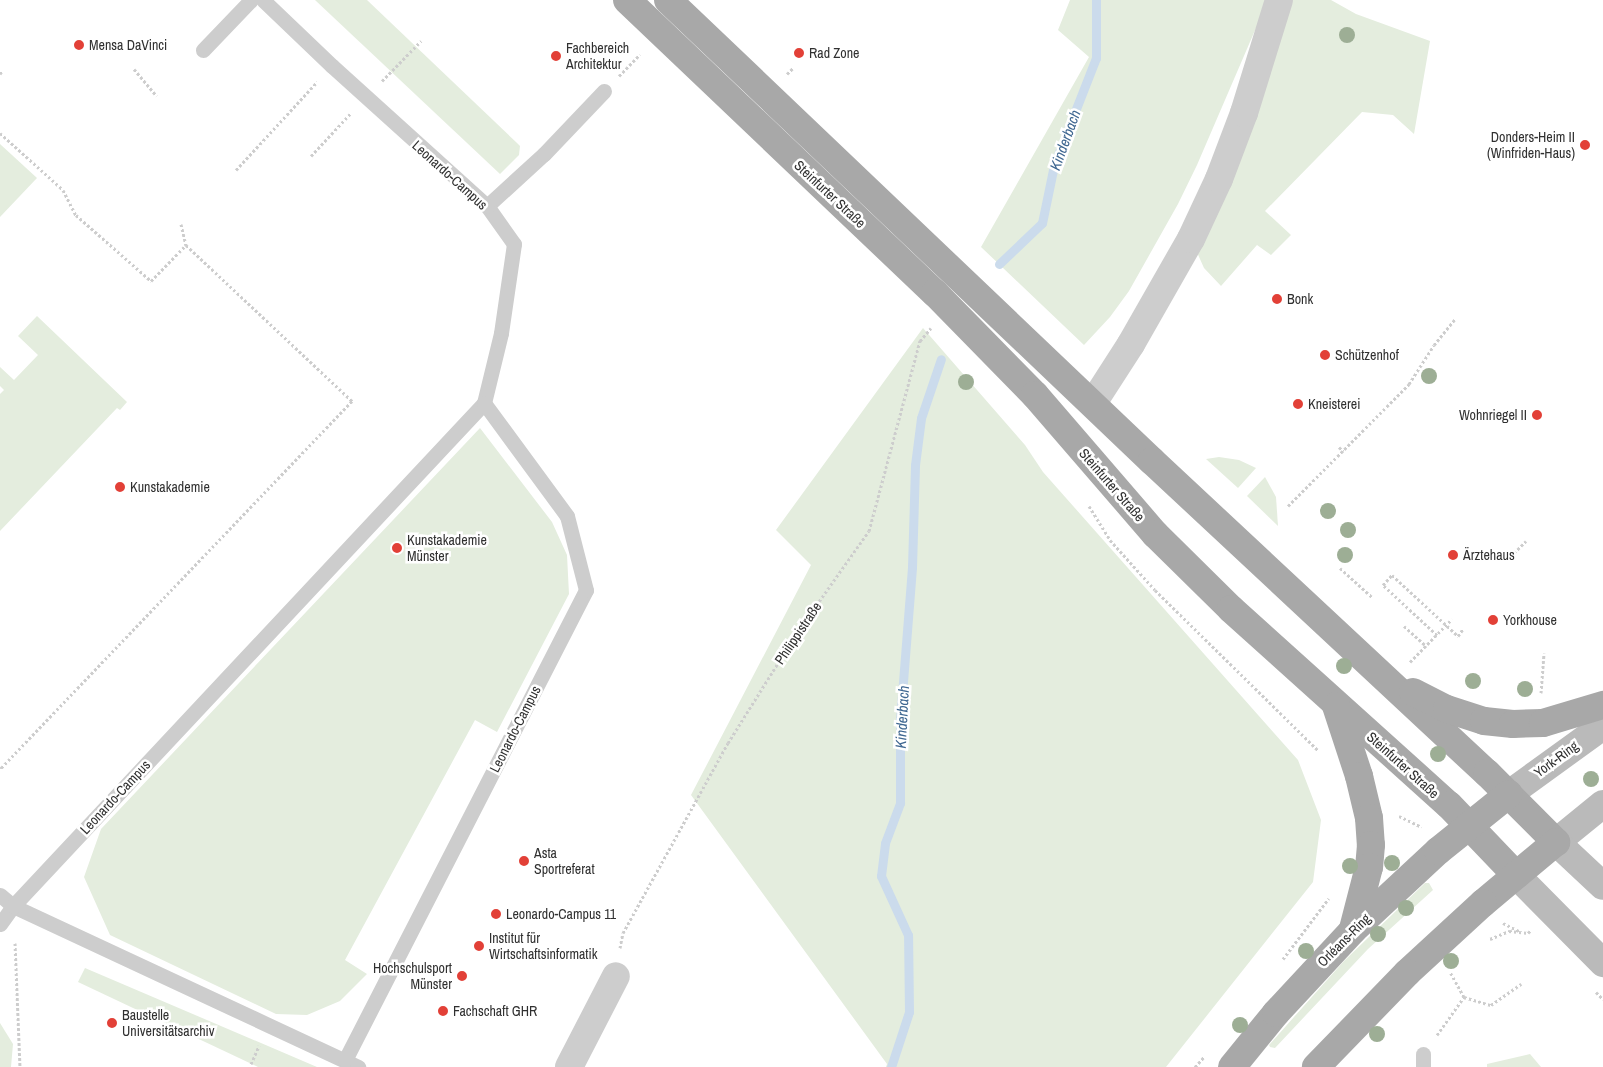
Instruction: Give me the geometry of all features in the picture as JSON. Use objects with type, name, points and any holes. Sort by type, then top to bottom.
[{"type":"main road","name":"Steinfurter Straße","points":[[627,0],[936,293],[1035,395],[1155,534],[1231,609],[1469,827],[1603,963]]},
{"type":"main road","name":"Steinfurter Straße","points":[[668,0],[1509,794],[1603,886]]},
{"type":"main road","points":[[1384,678],[1447,709],[1484,721],[1513,724],[1543,723],[1603,705]]},
{"type":"main road","points":[[1336,705],[1359,776],[1369,818],[1371,845],[1368,867],[1353,930]]},
{"type":"main road","name":"York-Ring","points":[[1509,794],[1603,726]]},
{"type":"main road","name":"Orléans-Ring","points":[[1232,1067],[1276,1013],[1353,930],[1438,851],[1509,794]]},
{"type":"main road","points":[[1316,1067],[1408,973],[1516,876],[1603,804]]},
{"type":"street","points":[[1093,403],[1131,344],[1191,239],[1219,179],[1246,105],[1279,0]]},
{"type":"street","points":[[569,1067],[616,976]]},
{"type":"lane","points":[[204,50],[251,0]]},
{"type":"lane","name":"Leonardo-Campus","points":[[0,924],[13,906],[484,403],[501,332],[514,244],[487,206],[332,66],[263,0]]},
{"type":"lane","points":[[487,206],[544,154],[604,91]]},
{"type":"lane","name":"Leonardo-Campus","points":[[0,894],[13,906],[352,1064],[586,590],[567,516],[484,403]]},
{"type":"path","points":[[604,91],[642,53]]},
{"type":"path","points":[[236,170],[277,123],[332,66]]},
{"type":"path","points":[[134,69],[157,96]]},
{"type":"path","points":[[0,133],[63,190],[76,215],[150,281],[186,245]]},
{"type":"path","points":[[0,767],[352,401],[186,245],[181,224]]},
{"type":"path","points":[[1288,506],[1409,384],[1434,345],[1455,319]]},
{"type":"path","name":"Philippistraße","points":[[622,933],[728,743],[796,634],[869,531],[920,341],[936,320]]},
{"type":"path","points":[[1339,447],[1343,451]]},
{"type":"path","points":[[1084,498],[1110,540],[1155,590],[1315,745],[1319,753]]},
{"type":"path","points":[[1514,553],[1526,541]]},
{"type":"path","points":[[1340,568],[1372,597]]},
{"type":"path","points":[[1437,635],[1382,585],[1392,575],[1458,636],[1463,629]]},
{"type":"path","points":[[1415,658],[1452,619]]},
{"type":"path","points":[[1404,626],[1426,646]]},
{"type":"path","points":[[1541,699],[1544,653]]},
{"type":"path","points":[[1369,818],[1400,816],[1422,828]]},
{"type":"path","points":[[13,906],[20,1067]]},
{"type":"path","points":[[1500,922],[1519,932],[1528,934],[1550,911]]},
{"type":"path","points":[[1486,941],[1500,934],[1519,932]]},
{"type":"path","points":[[1442,978],[1455,966]]},
{"type":"path","points":[[1449,971],[1464,997],[1491,1004],[1521,984]]},
{"type":"path","points":[[1423,1060],[1464,997]]},
{"type":"green space","points":[[315,0],[367,0],[520,146],[519,155],[500,174]]},
{"type":"green space","points":[[1070,0],[1266,0],[1259,21],[1197,165],[1178,204],[1129,291],[1110,317],[1084,345],[981,247],[1089,57],[1058,30]]},
{"type":"green space","points":[[1279,0],[1331,0],[1356,14],[1430,41],[1414,134],[1393,115],[1362,112],[1265,211],[1291,235],[1271,255],[1257,245],[1221,286],[1204,268],[1191,239]]},
{"type":"green space","points":[[0,144],[37,178],[0,217]]},
{"type":"green space","points":[[37,316],[127,402],[120,410],[117,408],[0,531],[0,394],[4,390],[0,386],[0,367],[14,380],[38,355],[18,336]]},
{"type":"green space","points":[[923,328],[1025,445],[1043,472],[1298,760],[1321,820],[1313,882],[1166,1067],[886,1067],[887,1064],[691,795],[811,565],[776,530]]},
{"type":"green space","points":[[480,428],[552,522],[567,555],[569,594],[497,732],[475,720],[345,960],[367,974],[340,1001],[307,1015],[276,1014],[110,935],[84,877],[101,829]]},
{"type":"green space","points":[[1219,457],[1239,460],[1256,468],[1238,488],[1206,459]]},
{"type":"green space","points":[[1265,477],[1276,497],[1278,526],[1247,496]]},
{"type":"green space","points":[[1425,883],[1429,883],[1433,890],[1368,949],[1275,1048],[1270,1047],[1269,1045],[1344,961]]},
{"type":"green space","points":[[85,968],[317,1067],[258,1067],[78,982]]},
{"type":"green space","points":[[0,1023],[13,1044],[11,1067],[0,1067]]},
{"type":"green space","points":[[1530,1054],[1541,1067],[1487,1067],[1487,1064]]},
{"type":"waterway","name":"Kinderbach","points":[[999,264],[1042,223],[1054,165],[1096,58],[1096,0]]},
{"type":"waterway","name":"Kinderbach","points":[[891,1067],[909,1012],[908,935],[881,876],[885,843],[900,803],[900,720],[912,567],[915,465],[921,418],[941,359]]},
{"type":"place","name":"Mensa DaVinci","points":[[79,45]]},
{"type":"place","name":"Rad Zone","points":[[799,53]]},
{"type":"place","name":"Fachbereich Architektur","points":[[556,56]]},
{"type":"place","name":"Donders-Heim II (Winfriden-Haus)","points":[[1585,145]]},
{"type":"place","name":"Bonk","points":[[1277,299]]},
{"type":"place","name":"Schützenhof","points":[[1325,355]]},
{"type":"place","name":"Kneisterei","points":[[1298,404]]},
{"type":"place","name":"Wohnriegel II","points":[[1537,415]]},
{"type":"place","name":"Kunstakademie","points":[[120,487]]},
{"type":"place","name":"Kunstakademie Münster","points":[[397,548]]},
{"type":"place","name":"Ärztehaus","points":[[1453,555]]},
{"type":"place","name":"Yorkhouse","points":[[1493,620]]},
{"type":"place","name":"Asta Sportreferat","points":[[524,861]]},
{"type":"place","name":"Leonardo-Campus 11","points":[[496,914]]},
{"type":"place","name":"Institut für Wirtschaftsinformatik","points":[[479,946]]},
{"type":"place","name":"Hochschulsport Münster","points":[[462,976]]},
{"type":"place","name":"Fachschaft GHR","points":[[443,1011]]},
{"type":"place","name":"Baustelle Universitätsarchiv","points":[[112,1023]]}]
